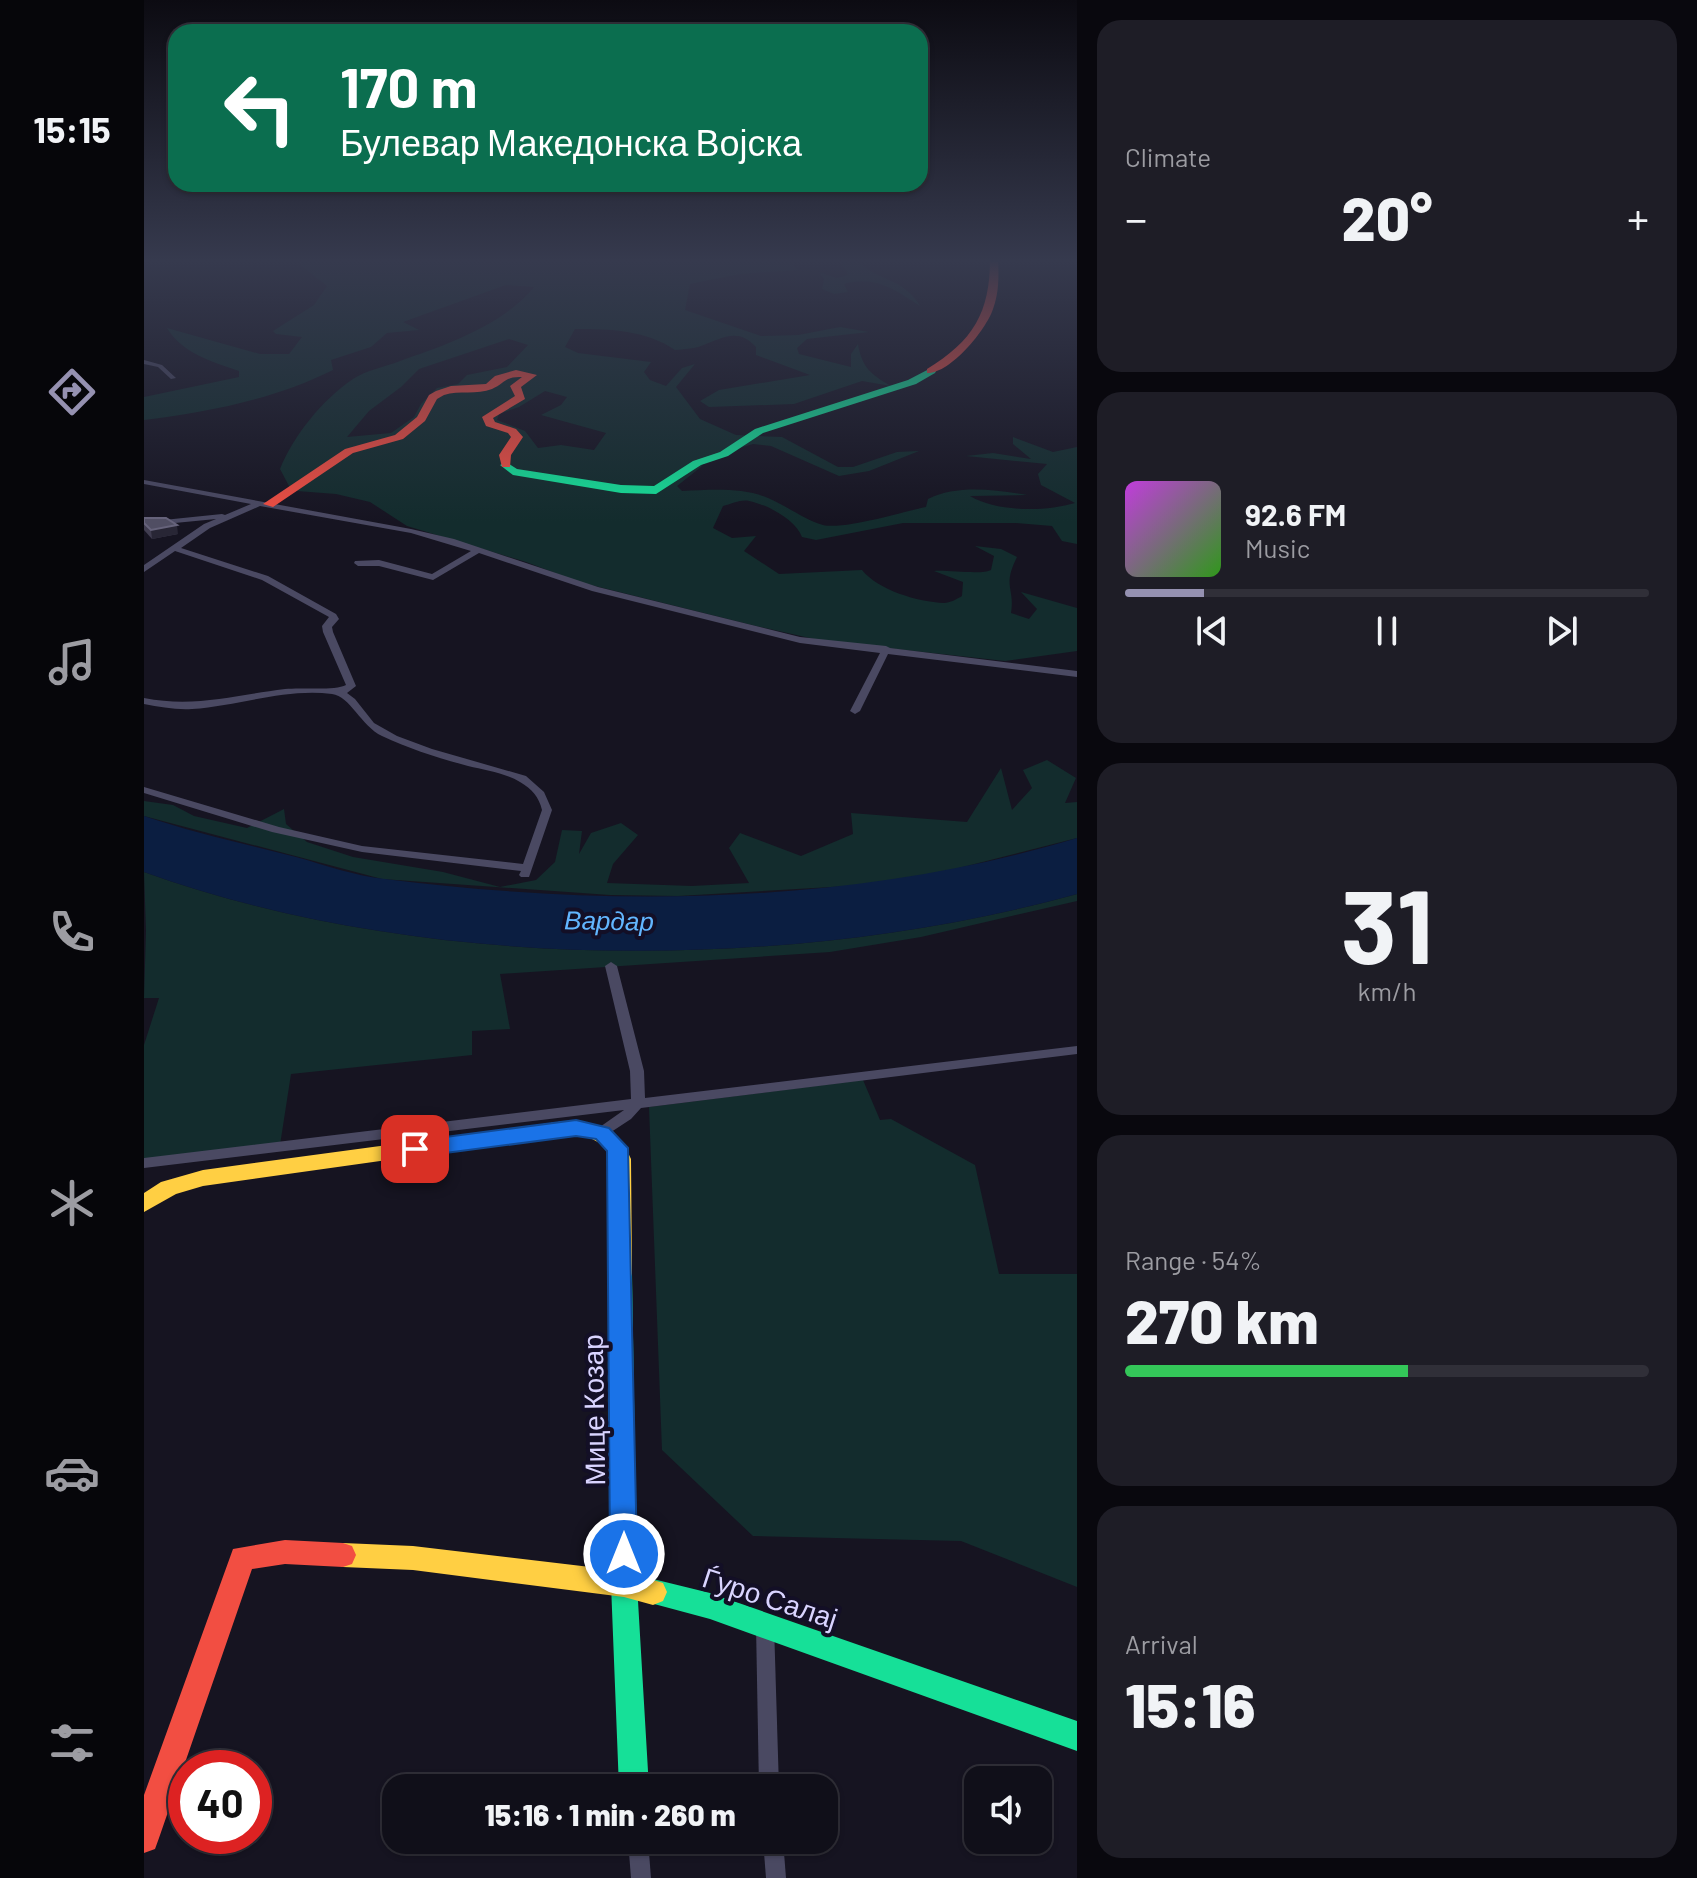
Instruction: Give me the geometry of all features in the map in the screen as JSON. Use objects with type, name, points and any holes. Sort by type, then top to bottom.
[{"type":"street","points":[[144,569],[173,548],[229,516],[265,504],[349,451],[399,437],[421,419],[433,397],[451,389],[489,387],[499,378],[522,372],[532,375],[515,386],[521,397],[487,417],[490,424],[512,431],[517,437],[505,455],[506,466],[513,472],[621,489],[656,490],[697,463],[724,454],[759,431],[867,399],[912,382],[942,365],[960,347]]},
{"type":"street","points":[[144,362],[160,366],[173,378]]},
{"type":"street","points":[[144,482],[411,531],[595,589],[791,638],[1077,674]]},
{"type":"street","points":[[144,524],[229,516]]},
{"type":"street","points":[[144,701],[190,707],[268,693],[341,692],[351,686],[328,632],[327,626],[334,619],[330,614],[265,578],[173,548]]},
{"type":"street","points":[[358,563],[379,563],[433,577],[478,550]]},
{"type":"street","points":[[855,711],[886,649]]},
{"type":"street","points":[[144,790],[276,830],[362,849],[526,871],[547,810],[546,802],[531,783],[379,731],[364,720],[354,703],[341,692]]},
{"type":"street","points":[[144,1204],[169,1188],[203,1178],[565,1128],[602,1133],[626,1116],[638,1102],[637,1071],[611,966]]},
{"type":"street","points":[[144,1163],[1077,1050]]},
{"type":"street","name":"Мице Козар","points":[[602,1133],[615,1145],[620,1159],[624,1584],[633,1774]]},
{"type":"street","name":"Ѓуро Салај","points":[[144,1838],[242,1558],[285,1552],[413,1558],[624,1584],[710,1606],[1077,1736]]},
{"type":"street","points":[[765,1625],[769,1774]]},
{"type":"street","points":[[639,1854],[641,1878]]},
{"type":"street","points":[[774,1854],[776,1878]]},
{"type":"green space","points":[[185,347],[234,347],[260,354],[289,354],[295,347],[371,347],[331,360],[333,370],[288,389],[217,408],[144,420],[144,397],[239,377],[239,371],[208,360]]},
{"type":"green space","points":[[486,347],[419,369],[369,411],[347,437],[391,433],[414,417],[421,404],[437,388],[458,384],[467,375],[507,367],[526,347],[565,347],[578,353],[651,362],[644,372],[650,380],[666,386],[682,368],[695,364],[676,387],[700,419],[736,435],[782,437],[838,467],[853,467],[897,452],[919,451],[869,471],[839,476],[771,446],[753,444],[708,457],[701,467],[677,486],[682,491],[726,490],[758,494],[823,525],[858,523],[926,507],[928,499],[952,491],[990,490],[1027,495],[970,496],[1007,508],[1050,508],[1075,503],[1041,485],[1038,474],[1047,464],[966,456],[993,453],[1031,459],[1013,444],[1013,437],[1053,452],[1077,447],[1077,544],[1062,541],[1052,526],[1015,523],[903,523],[816,540],[802,537],[793,524],[780,514],[746,501],[723,506],[713,528],[732,538],[756,536],[744,551],[779,574],[862,570],[899,594],[944,603],[962,596],[963,582],[934,571],[991,570],[994,556],[975,546],[1001,549],[1017,557],[1010,575],[1011,613],[1029,619],[1037,609],[1021,592],[1077,608],[1077,651],[1005,661],[823,641],[579,582],[526,562],[407,526],[370,502],[336,494],[297,491],[289,486],[280,469],[310,419],[330,397],[364,373],[436,348]],"holes":[[[545,391],[567,397],[561,405],[541,415],[606,433],[594,450],[561,445],[538,448],[525,431],[497,420],[499,414],[519,407]]]},
{"type":"green space","points":[[670,347],[699,347],[695,348],[675,350]]},
{"type":"green space","points":[[756,347],[799,347],[799,354],[851,367],[851,354],[859,347],[868,369],[891,386],[862,381],[794,404],[709,407],[700,401],[719,390],[810,375],[756,355]]},
{"type":"green space","points":[[1047,760],[1076,778],[1065,803],[1077,802],[1077,838],[951,870],[866,885],[678,896],[610,895],[382,879],[144,816],[144,801],[173,805],[194,816],[247,828],[284,809],[286,824],[307,842],[353,857],[443,872],[500,887],[536,880],[555,862],[562,830],[582,831],[579,854],[591,833],[621,823],[638,835],[613,864],[607,883],[692,886],[749,883],[729,848],[740,833],[801,856],[853,834],[851,813],[967,822],[1001,768],[1012,810],[1032,788],[1023,770]]},
{"type":"green space","points":[[144,872],[253,905],[368,929],[487,944],[608,950],[730,948],[850,938],[966,920],[1077,894],[1077,901],[921,937],[830,952],[500,974],[510,1029],[472,1031],[472,1055],[291,1074],[280,1145],[144,1163],[144,1045],[159,998],[144,998]]},
{"type":"green space","points":[[863,1080],[880,1120],[891,1119],[975,1165],[999,1274],[1077,1274],[1077,1587],[961,1541],[753,1536],[662,1450],[649,1107]]},
{"type":"water","name":"Вардар","points":[[144,816],[374,878],[559,894],[734,894],[821,888],[907,877],[993,860],[1077,838],[1077,894],[966,920],[850,938],[730,948],[608,950],[487,944],[368,929],[253,905],[144,872]]},
{"type":"building","points":[[144,518],[166,518],[177,525],[151,530],[144,523]]},
{"type":"traffic: fast","points":[[506,465],[513,472],[621,489],[656,490],[697,463],[724,454],[759,431],[912,382],[931,371]]},
{"type":"traffic: fast","points":[[621,1274],[624,1584],[633,1774]]},
{"type":"traffic: fast","points":[[653,1592],[710,1606],[1077,1736]]},
{"type":"traffic: slow","points":[[144,1204],[169,1188],[203,1178],[565,1128],[583,1129],[606,1138],[617,1150],[620,1159],[621,1274]]},
{"type":"traffic: slow","points":[[343,1555],[413,1558],[624,1584],[653,1592]]},
{"type":"traffic: jam","points":[[931,371],[962,347]]},
{"type":"traffic: jam","points":[[269,504],[349,451],[399,437],[421,419],[433,397],[440,393],[451,389],[489,387],[499,378],[516,373],[532,375],[515,386],[521,397],[487,417],[490,424],[512,431],[517,437],[505,455],[506,465]]},
{"type":"traffic: jam","points":[[144,1838],[242,1558],[285,1552],[343,1555]]},
{"type":"route","points":[[415,1149],[565,1128],[602,1133],[618,1148],[624,1554]]}]
